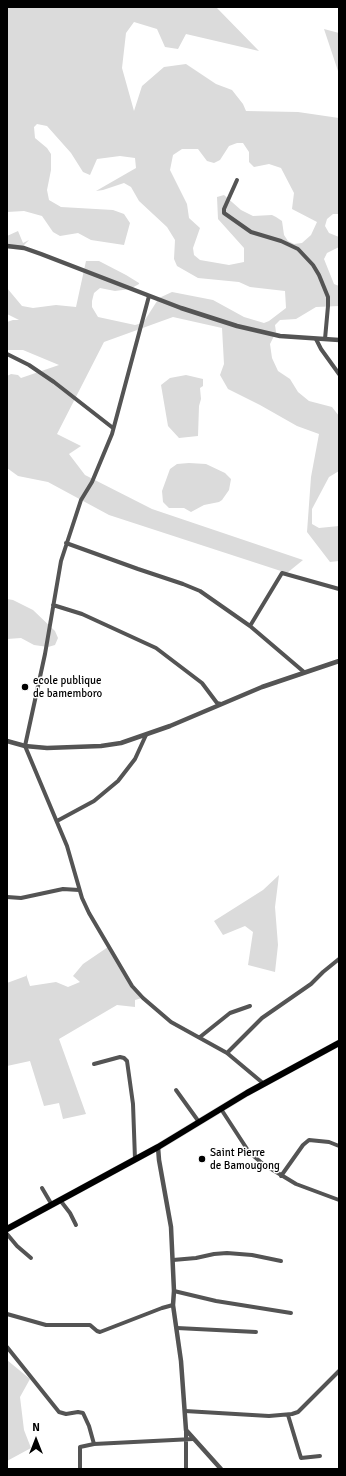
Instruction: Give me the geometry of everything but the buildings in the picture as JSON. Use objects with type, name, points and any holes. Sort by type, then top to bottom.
[{"type":"main road","points":[[7,1229],[135,1159],[264,1084],[339,1043]]},
{"type":"street","points":[[237,180],[224,209],[224,213],[250,232],[281,241],[298,249],[313,265],[328,297],[325,339]]},
{"type":"street","points":[[7,246],[24,248],[207,317],[259,332],[280,336],[339,340]]},
{"type":"street","points":[[149,296],[113,428],[94,477],[81,500],[59,568],[45,654],[25,746],[67,846],[79,890],[89,913],[132,986],[143,998],[165,1017],[227,1053],[264,1084]]},
{"type":"street","points":[[316,339],[321,350],[339,374]]},
{"type":"street","points":[[7,354],[29,365],[54,382],[113,428]]},
{"type":"street","points":[[66,543],[194,588],[211,598],[250,626],[304,672]]},
{"type":"street","points":[[250,626],[282,573],[339,589]]},
{"type":"street","points":[[53,605],[82,614],[156,648],[202,683],[217,703],[221,704]]},
{"type":"street","points":[[7,741],[25,746],[47,748],[108,745],[146,734],[185,720],[255,690],[339,661]]},
{"type":"street","points":[[57,821],[94,801],[118,782],[135,759],[146,734]]},
{"type":"street","points":[[7,897],[21,898],[63,889],[79,890]]},
{"type":"street","points":[[227,1053],[262,1018],[311,984],[339,959]]},
{"type":"street","points":[[200,1037],[230,1013],[250,1006]]},
{"type":"street","points":[[94,1064],[122,1057],[127,1061],[133,1104],[135,1159]]},
{"type":"street","points":[[176,1090],[199,1122]]},
{"type":"street","points":[[221,1109],[252,1154],[263,1164],[296,1184],[339,1200]]},
{"type":"street","points":[[281,1176],[306,1141],[321,1141],[339,1146]]},
{"type":"street","points":[[158,1146],[159,1160],[171,1226],[174,1291],[173,1306],[177,1328],[185,1412],[186,1469]]},
{"type":"street","points":[[42,1188],[52,1204]]},
{"type":"street","points":[[60,1200],[70,1213],[76,1225]]},
{"type":"street","points":[[7,1234],[17,1246],[31,1258]]},
{"type":"street","points":[[173,1260],[196,1258],[214,1254],[227,1254],[252,1255],[281,1261]]},
{"type":"street","points":[[174,1291],[216,1301],[291,1313]]},
{"type":"street","points":[[7,1314],[46,1325],[90,1325],[100,1332],[157,1310],[173,1306]]},
{"type":"street","points":[[177,1328],[256,1332]]},
{"type":"street","points":[[7,1347],[59,1412],[66,1414],[78,1412],[83,1413],[89,1426],[94,1444]]},
{"type":"street","points":[[185,1412],[269,1416],[288,1415],[298,1412],[339,1371]]},
{"type":"street","points":[[288,1415],[301,1458],[303,1459],[320,1456]]},
{"type":"street","points":[[186,1430],[221,1469]]},
{"type":"street","points":[[80,1469],[80,1447],[94,1444],[193,1439]]},
{"type":"shaded area","points":[[7,7],[216,7],[259,51],[186,34],[178,49],[165,47],[157,29],[134,22],[126,33],[122,68],[134,111],[142,86],[164,67],[186,64],[216,84],[232,90],[243,104],[246,111],[298,112],[339,118],[339,214],[333,214],[327,219],[325,226],[329,233],[339,237],[339,247],[327,253],[324,259],[334,284],[339,286],[339,306],[316,307],[296,319],[280,320],[275,325],[276,332],[270,344],[272,358],[278,371],[290,379],[298,392],[309,401],[332,407],[339,416],[339,471],[329,477],[312,509],[312,524],[319,528],[339,526],[339,561],[330,562],[307,532],[311,477],[319,434],[297,426],[228,389],[220,375],[224,364],[222,328],[173,317],[104,342],[57,434],[81,446],[69,454],[85,475],[152,509],[303,560],[287,573],[109,515],[48,482],[18,476],[7,468],[7,376],[11,374],[18,375],[21,378],[59,365],[23,350],[7,350],[7,322],[19,320],[7,314],[7,288],[22,306],[33,308],[56,305],[76,307],[86,261],[99,261],[126,275],[139,284],[130,289],[115,291],[100,288],[94,293],[92,301],[92,307],[98,317],[135,325],[143,323],[159,298],[172,292],[213,300],[244,317],[264,323],[286,308],[285,291],[250,287],[239,282],[198,278],[177,266],[174,259],[175,240],[167,227],[139,201],[131,187],[124,183],[96,191],[136,168],[135,158],[120,156],[97,159],[90,175],[83,172],[71,153],[47,126],[37,124],[34,127],[35,138],[47,148],[51,154],[51,170],[47,190],[49,200],[61,207],[113,210],[124,214],[130,223],[124,245],[91,240],[78,233],[60,236],[53,232],[42,216],[24,211],[7,212]],"holes":[[[237,143],[243,143],[249,152],[249,162],[254,167],[269,164],[281,168],[294,193],[292,209],[317,222],[311,235],[302,243],[294,244],[288,241],[284,235],[282,221],[276,217],[272,215],[253,216],[241,210],[224,195],[217,197],[218,219],[244,248],[244,262],[229,265],[200,260],[194,255],[193,248],[200,228],[189,218],[187,204],[170,170],[173,155],[182,149],[198,149],[207,161],[214,163],[220,160],[229,146]]]},
{"type":"shaded area","points":[[324,29],[339,33],[339,74]]},
{"type":"shaded area","points":[[18,231],[23,243],[29,240],[22,247],[7,249],[7,236]]},
{"type":"shaded area","points":[[186,375],[203,379],[203,386],[200,388],[201,399],[199,406],[198,436],[179,438],[168,426],[161,385],[170,378]]},
{"type":"shaded area","points":[[177,464],[206,464],[225,473],[231,479],[229,490],[222,500],[204,505],[191,512],[184,508],[169,508],[163,502],[162,491],[170,469]]},
{"type":"shaded area","points":[[7,599],[13,600],[33,610],[55,631],[58,638],[55,645],[48,647],[34,645],[21,638],[7,639]]},
{"type":"shaded area","points":[[279,875],[275,907],[278,945],[275,972],[248,965],[253,932],[245,926],[223,935],[214,921],[263,890]]},
{"type":"shaded area","points":[[108,947],[142,998],[135,1000],[135,1007],[117,1005],[59,1039],[86,1114],[63,1119],[59,1103],[44,1106],[30,1061],[7,1066],[7,983],[26,976],[26,974],[30,986],[56,982],[68,987],[80,982],[73,976],[83,964]]},
{"type":"shaded area","points":[[7,1360],[30,1379],[20,1397],[24,1430],[31,1448],[7,1461]]},
{"type":"place","name":"ecole publique de bamemboro","points":[[25,687]]},
{"type":"place","name":"Saint Pierre de Bamougong","points":[[202,1159]]}]
